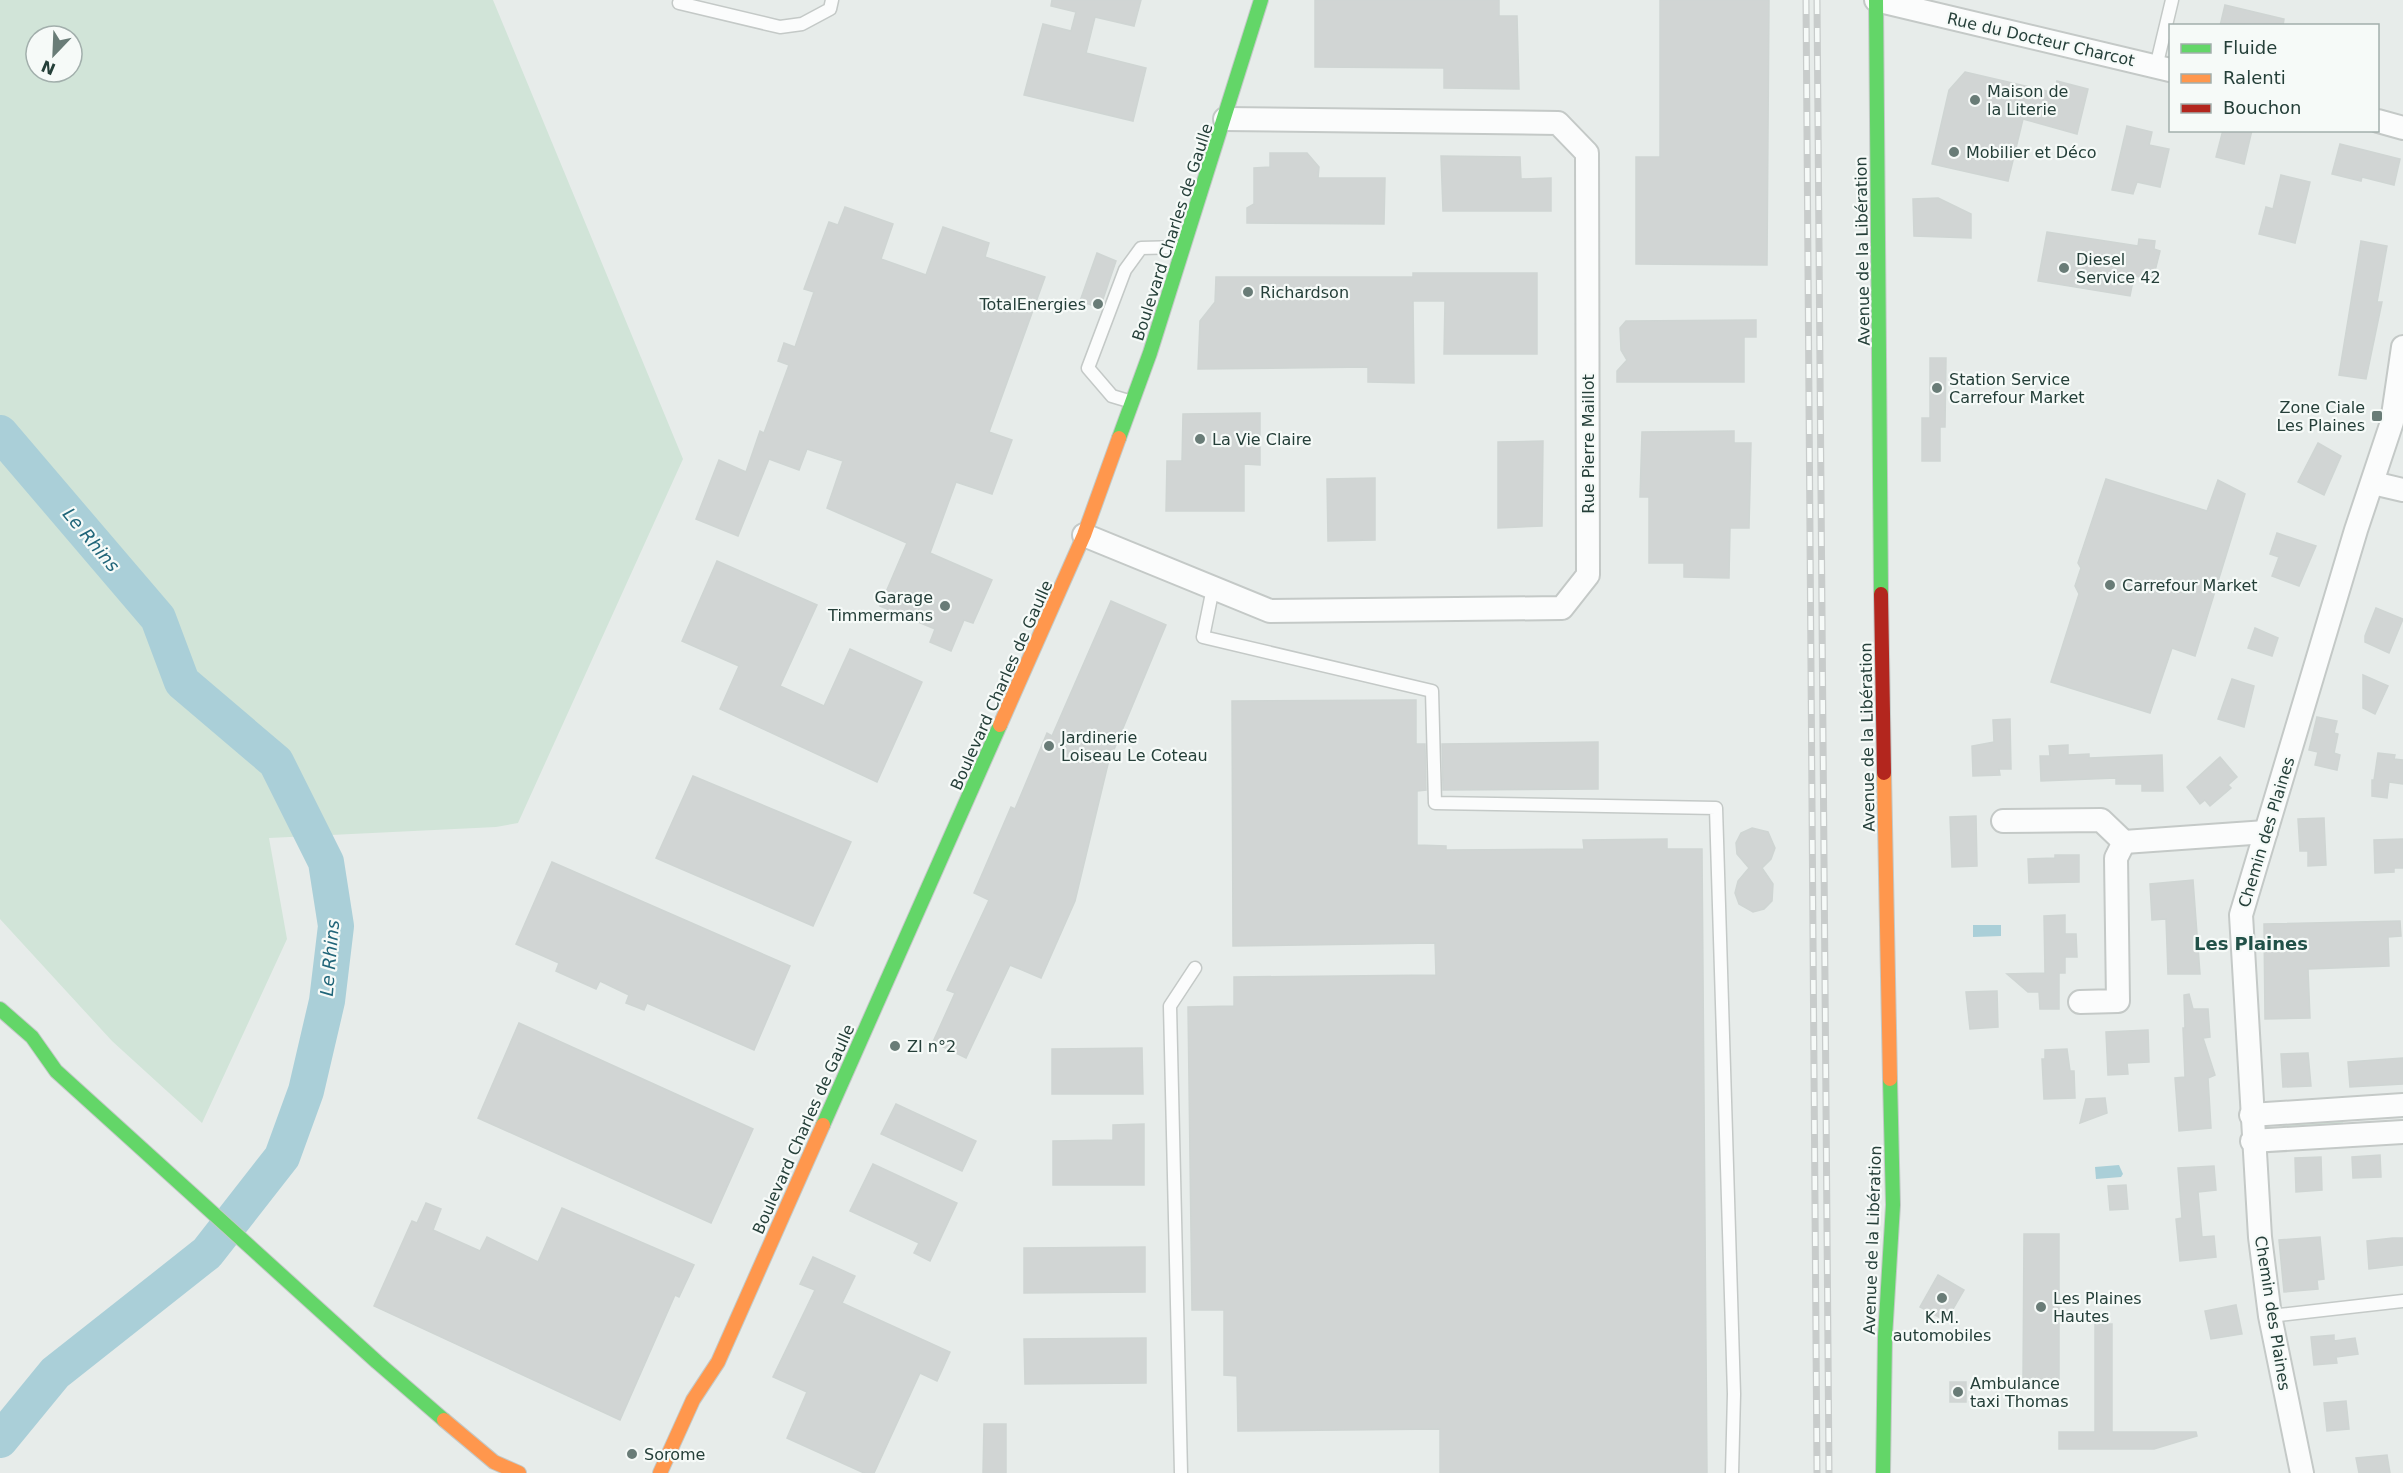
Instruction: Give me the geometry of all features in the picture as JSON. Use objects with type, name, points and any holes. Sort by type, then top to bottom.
[{"type":"street","name":"Boulevard Charles de Gaulle","points":[[660,1473],[693,1400],[718,1362],[1084,535],[1185,247],[1261,0]]},
{"type":"street","name":"Rue du Docteur Charcot","points":[[1876,0],[2163,68]]},
{"type":"street","name":"Avenue de la Libération","points":[[1876,0],[1882,681],[1893,1205],[1885,1337],[1883,1473]]},
{"type":"street","name":"Rue Pierre Maillot","points":[[1084,535],[1270,611],[1562,608],[1588,575],[1587,153],[1558,123],[1226,119]]},
{"type":"street","points":[[2379,121],[2403,129]]},
{"type":"street","name":"Chemin des Plaines","points":[[2302,1473],[2270,1316],[2260,1237],[2241,915],[2356,530],[2392,422],[2403,347]]},
{"type":"street","points":[[2373,483],[2403,490]]},
{"type":"street","points":[[2003,821],[2101,820],[2124,842],[2266,832]]},
{"type":"street","points":[[2080,1002],[2118,1001],[2116,858],[2124,842]]},
{"type":"street","points":[[0,1009],[32,1037],[56,1071],[496,1468],[519,1473]]},
{"type":"street","points":[[28,1058],[56,1071]]},
{"type":"street","points":[[2251,1115],[2403,1105]]},
{"type":"street","points":[[2253,1141],[2403,1132]]},
{"type":"street","name":"Boulevard Charles de Gaulle","points":[[713,1396],[718,1362]]},
{"type":"lane","points":[[679,3],[780,27],[802,24],[830,9],[832,0]]},
{"type":"lane","points":[[2163,68],[2172,0]]},
{"type":"lane","points":[[1132,402],[1112,396],[1088,368],[1125,270],[1142,248],[1185,247]]},
{"type":"lane","points":[[1213,588],[1203,637],[1432,691],[1435,803],[1716,808],[1734,1394],[1732,1473]]},
{"type":"lane","points":[[1181,1473],[1170,1006],[1195,968]]},
{"type":"lane","points":[[2270,1316],[2403,1301]]},
{"type":"green space","points":[[0,0],[493,0],[683,459],[518,823],[496,827],[269,838],[287,939],[202,1123],[112,1041],[0,919]]},
{"type":"green space","points":[[2350,1116],[2335,1130],[2283,1132],[2283,1119]]},
{"type":"water","points":[[1973,925],[2001,925],[2001,936],[1973,937]]},
{"type":"water","points":[[2119,1165],[2123,1174],[2121,1177],[2096,1179],[2095,1167]]},
{"type":"building","points":[[1052,0],[1141,0],[1134,26],[1095,17],[1086,53],[1146,68],[1133,121],[1024,95],[1043,24],[1071,31],[1076,12],[1051,6]]},
{"type":"building","points":[[1315,0],[1499,0],[1499,16],[1517,16],[1519,89],[1444,88],[1444,68],[1315,67]]},
{"type":"building","points":[[1660,0],[1769,0],[1767,265],[1636,264],[1636,157],[1660,157]]},
{"type":"building","points":[[2225,5],[2284,19],[2283,24],[2220,24]]},
{"type":"building","points":[[1965,72],[2055,93],[2057,81],[2088,89],[2077,134],[2023,119],[2008,181],[1932,164],[1949,90]]},
{"type":"building","points":[[2127,126],[2152,132],[2149,145],[2169,149],[2160,187],[2137,182],[2133,194],[2112,190]]},
{"type":"building","points":[[2222,132],[2252,132],[2244,164],[2216,157]]},
{"type":"building","points":[[2340,144],[2400,159],[2394,185],[2362,177],[2361,181],[2332,174]]},
{"type":"building","points":[[1270,153],[1307,153],[1319,167],[1318,178],[1385,178],[1384,224],[1247,223],[1247,208],[1254,204],[1254,168],[1270,167]]},
{"type":"building","points":[[1441,156],[1520,157],[1521,179],[1551,178],[1551,211],[1443,211]]},
{"type":"building","points":[[2281,175],[2310,182],[2295,243],[2259,234],[2266,207],[2273,209]]},
{"type":"building","points":[[1938,198],[1971,214],[1971,238],[1914,236],[1913,199]]},
{"type":"building","points":[[845,207],[893,224],[881,259],[926,275],[943,227],[989,243],[985,257],[1045,277],[989,432],[1012,440],[992,494],[956,482],[930,553],[992,580],[973,623],[964,620],[951,651],[930,642],[935,629],[880,606],[907,543],[827,508],[843,461],[807,449],[799,470],[769,459],[738,536],[696,519],[719,460],[746,472],[760,431],[764,433],[789,365],[778,361],[784,343],[795,347],[814,292],[804,289],[829,222],[838,225]]},
{"type":"building","points":[[2047,232],[2138,246],[2139,239],[2155,241],[2154,249],[2160,251],[2153,279],[2134,276],[2130,296],[2038,281]]},
{"type":"building","points":[[2361,241],[2387,246],[2377,302],[2382,302],[2366,379],[2339,375]]},
{"type":"building","points":[[1097,253],[1116,261],[1100,308],[1080,301]]},
{"type":"building","points":[[1413,273],[1537,273],[1537,354],[1444,354],[1445,301],[1413,301],[1414,383],[1368,382],[1368,367],[1198,369],[1200,321],[1215,302],[1216,277],[1413,277]]},
{"type":"building","points":[[1756,320],[1756,337],[1744,337],[1744,382],[1617,382],[1617,371],[1627,360],[1621,350],[1620,328],[1626,321]]},
{"type":"building","points":[[1930,358],[1946,358],[1945,427],[1940,427],[1940,461],[1922,461],[1922,418],[1930,418]]},
{"type":"building","points":[[1260,413],[1260,465],[1244,464],[1244,511],[1166,511],[1167,461],[1182,461],[1183,414]]},
{"type":"building","points":[[1734,431],[1734,443],[1751,443],[1749,528],[1730,528],[1729,578],[1684,577],[1684,563],[1649,563],[1649,497],[1640,497],[1642,432]]},
{"type":"building","points":[[1543,441],[1542,526],[1498,528],[1498,442]]},
{"type":"building","points":[[2318,443],[2341,456],[2324,495],[2298,482]]},
{"type":"building","points":[[1375,478],[1375,540],[1328,541],[1327,479]]},
{"type":"building","points":[[2106,479],[2207,511],[2218,480],[2245,494],[2195,656],[2172,648],[2150,713],[2051,682],[2079,594],[2075,586],[2081,568],[2078,563]]},
{"type":"building","points":[[2277,533],[2316,546],[2299,586],[2272,576],[2279,557],[2270,554]]},
{"type":"building","points":[[717,561],[817,605],[780,686],[824,706],[850,649],[922,682],[877,782],[720,709],[739,666],[682,641]]},
{"type":"building","points":[[1111,601],[1166,625],[1108,764],[1075,901],[1041,978],[1010,965],[966,1058],[933,1042],[955,993],[947,990],[989,900],[974,893],[1011,807],[1015,809],[1047,733],[1052,736]]},
{"type":"building","points":[[2376,608],[2403,619],[2389,653],[2365,642],[2365,636]]},
{"type":"building","points":[[2255,628],[2278,638],[2272,656],[2248,648]]},
{"type":"building","points":[[2363,675],[2388,686],[2375,714],[2363,708]]},
{"type":"building","points":[[2232,679],[2254,686],[2244,727],[2218,719]]},
{"type":"building","points":[[1416,700],[1416,744],[1425,744],[1426,790],[1417,791],[1417,845],[1446,846],[1446,850],[1584,849],[1583,840],[1667,839],[1667,849],[1702,849],[1707,1473],[1440,1473],[1440,1429],[1238,1431],[1237,1376],[1224,1375],[1224,1310],[1192,1310],[1188,1007],[1234,1006],[1234,977],[1436,975],[1435,943],[1233,946],[1232,701]]},
{"type":"building","points":[[2317,717],[2337,721],[2334,733],[2338,734],[2334,753],[2340,755],[2337,770],[2315,765],[2318,752],[2309,750]]},
{"type":"building","points":[[2010,719],[2011,769],[1999,769],[2000,775],[1973,776],[1972,746],[1994,742],[1993,720]]},
{"type":"building","points":[[1598,742],[1598,789],[1443,790],[1442,744]]},
{"type":"building","points":[[2068,745],[2068,755],[2089,754],[2089,758],[2162,755],[2163,791],[2142,791],[2142,784],[2116,784],[2116,778],[2041,781],[2040,756],[2050,756],[2049,746]]},
{"type":"building","points":[[2378,753],[2395,755],[2394,759],[2403,760],[2403,784],[2389,782],[2387,798],[2372,796],[2372,780],[2374,780]]},
{"type":"building","points":[[2220,757],[2237,777],[2228,785],[2231,788],[2210,806],[2205,800],[2200,804],[2187,787]]},
{"type":"building","points":[[693,776],[851,842],[813,926],[656,858]]},
{"type":"building","points":[[1976,816],[1977,866],[1952,867],[1950,817]]},
{"type":"building","points":[[2324,818],[2326,865],[2308,866],[2308,851],[2300,851],[2298,819]]},
{"type":"building","points":[[1752,828],[1768,832],[1775,848],[1771,859],[1762,868],[1773,884],[1772,901],[1764,909],[1753,912],[1739,904],[1735,893],[1738,881],[1749,868],[1737,854],[1736,843],[1741,833]]},
{"type":"building","points":[[2403,839],[2403,868],[2394,868],[2394,872],[2375,873],[2374,840]]},
{"type":"building","points":[[2055,855],[2079,855],[2079,882],[2029,883],[2028,859],[2055,858]]},
{"type":"building","points":[[552,862],[790,966],[754,1050],[647,1003],[644,1010],[626,1003],[629,995],[600,981],[596,989],[556,971],[559,963],[516,944]]},
{"type":"building","points":[[2193,880],[2200,974],[2168,974],[2166,919],[2152,920],[2150,884]]},
{"type":"building","points":[[2065,915],[2065,934],[2076,934],[2077,957],[2065,957],[2065,973],[2059,973],[2059,1009],[2040,1009],[2039,992],[2028,992],[2007,974],[2045,973],[2044,916]]},
{"type":"building","points":[[2400,921],[2401,936],[2388,937],[2389,966],[2308,969],[2310,1018],[2265,1019],[2264,924]]},
{"type":"building","points":[[1997,991],[1998,1027],[1970,1029],[1966,992]]},
{"type":"building","points":[[2189,994],[2193,1009],[2208,1009],[2210,1037],[2203,1038],[2215,1075],[2208,1078],[2211,1128],[2179,1131],[2175,1078],[2185,1077],[2184,995]]},
{"type":"building","points":[[519,1023],[753,1129],[711,1223],[478,1118]]},
{"type":"building","points":[[2148,1030],[2149,1062],[2127,1063],[2128,1074],[2108,1075],[2106,1032]]},
{"type":"building","points":[[1142,1048],[1143,1094],[1052,1094],[1052,1049]]},
{"type":"building","points":[[2067,1049],[2070,1071],[2074,1071],[2075,1098],[2044,1099],[2042,1059],[2045,1059],[2045,1050]]},
{"type":"building","points":[[2308,1053],[2311,1086],[2283,1087],[2281,1054]]},
{"type":"building","points":[[2403,1058],[2403,1084],[2350,1087],[2348,1062]]},
{"type":"building","points":[[2105,1098],[2107,1113],[2080,1123],[2086,1099]]},
{"type":"building","points":[[896,1104],[976,1141],[962,1171],[881,1134]]},
{"type":"building","points":[[1144,1124],[1144,1185],[1053,1185],[1053,1141],[1113,1140],[1113,1125]]},
{"type":"building","points":[[2380,1155],[2381,1177],[2353,1178],[2352,1157]]},
{"type":"building","points":[[2321,1157],[2322,1190],[2296,1192],[2295,1158]]},
{"type":"building","points":[[873,1164],[957,1203],[930,1261],[914,1253],[919,1243],[850,1211]]},
{"type":"building","points":[[2214,1166],[2216,1190],[2198,1192],[2202,1237],[2214,1236],[2216,1257],[2180,1261],[2176,1219],[2182,1218],[2178,1168]]},
{"type":"building","points":[[2126,1185],[2128,1209],[2110,1210],[2108,1186]]},
{"type":"building","points":[[426,1203],[441,1209],[433,1230],[480,1251],[487,1237],[538,1262],[562,1208],[694,1265],[679,1297],[675,1295],[620,1420],[374,1306],[412,1221],[417,1223]]},
{"type":"building","name":"Les Plaines Hautes","points":[[2024,1234],[2059,1234],[2059,1380],[2023,1380]]},
{"type":"building","points":[[2320,1237],[2324,1279],[2317,1280],[2318,1289],[2284,1292],[2279,1240]]},
{"type":"building","points":[[2403,1238],[2403,1265],[2369,1269],[2367,1241]]},
{"type":"building","points":[[1145,1247],[1145,1292],[1024,1293],[1024,1248]]},
{"type":"building","points":[[813,1257],[855,1276],[842,1303],[950,1352],[937,1381],[920,1373],[874,1473],[864,1473],[787,1438],[807,1392],[773,1377],[815,1290],[800,1284]]},
{"type":"building","name":"K.M. automobiles","points":[[1938,1275],[1964,1290],[1946,1321],[1920,1307]]},
{"type":"building","points":[[2236,1305],[2242,1334],[2211,1339],[2205,1311]]},
{"type":"building","points":[[2095,1324],[2112,1324],[2112,1432],[2196,1432],[2197,1436],[2154,1449],[2059,1449],[2059,1432],[2095,1432]]},
{"type":"building","points":[[2334,1335],[2334,1341],[2355,1338],[2358,1354],[2336,1357],[2337,1363],[2314,1365],[2311,1337]]},
{"type":"building","points":[[1146,1338],[1146,1383],[1025,1384],[1024,1339]]},
{"type":"building","name":"Ambulance taxi Thomas","points":[[1950,1382],[1966,1382],[1966,1402],[1950,1402]]},
{"type":"building","points":[[2346,1401],[2349,1429],[2327,1431],[2324,1403]]},
{"type":"building","points":[[984,1424],[1006,1424],[1006,1473],[983,1473]]},
{"type":"building","points":[[2387,1455],[2390,1473],[2359,1473],[2356,1458]]},
{"type":"waterway","name":"Le Rhins","points":[[0,433],[158,618],[182,682],[276,762],[326,862],[336,926],[327,1001],[306,1091],[282,1157],[207,1253],[55,1373],[0,1440]]},
{"type":"railway","points":[[1806,0],[1817,1473]]},
{"type":"railway","points":[[1817,0],[1829,1473]]},
{"type":"traffic: fast","points":[[1119,438],[1150,353],[1261,0]]},
{"type":"traffic: fast","points":[[1876,0],[1881,594]]},
{"type":"traffic: fast","points":[[823,1125],[1000,725]]},
{"type":"traffic: fast","points":[[0,1009],[32,1037],[56,1071],[444,1420]]},
{"type":"traffic: fast","points":[[1883,1473],[1885,1337],[1893,1205],[1890,1079]]},
{"type":"traffic: slow","points":[[1000,725],[1084,535],[1119,438]]},
{"type":"traffic: slow","points":[[1884,773],[1890,1079]]},
{"type":"traffic: slow","points":[[660,1473],[693,1400],[718,1362],[823,1125]]},
{"type":"traffic: slow","points":[[444,1420],[494,1462],[519,1473]]},
{"type":"traffic: jam","points":[[1881,594],[1884,773]]},
{"type":"place","name":"Maison de la Literie","points":[[1975,100]]},
{"type":"place","name":"Mobilier et Déco","points":[[1954,152]]},
{"type":"place","name":"Diesel Service 42","points":[[2064,268]]},
{"type":"place","name":"Richardson","points":[[1248,292]]},
{"type":"place","name":"TotalEnergies","points":[[1098,304]]},
{"type":"place","name":"Station Service Carrefour Market","points":[[1937,388]]},
{"type":"place","name":"Zone Ciale Les Plaines","points":[[2377,416]]},
{"type":"place","name":"La Vie Claire","points":[[1200,439]]},
{"type":"place","name":"Carrefour Market","points":[[2110,585]]},
{"type":"place","name":"Garage Timmermans","points":[[945,606]]},
{"type":"place","name":"Jardinerie Loiseau Le Coteau","points":[[1049,746]]},
{"type":"place","name":"ZI n°2","points":[[895,1046]]},
{"type":"place","name":"K.M. automobiles","points":[[1942,1298]]},
{"type":"place","name":"Les Plaines Hautes","points":[[2041,1307]]},
{"type":"place","name":"Ambulance taxi Thomas","points":[[1958,1392]]},
{"type":"place","name":"Sorome","points":[[632,1454]]},
{"type":"district","name":"Les Plaines","points":[[2251,944]]}]
